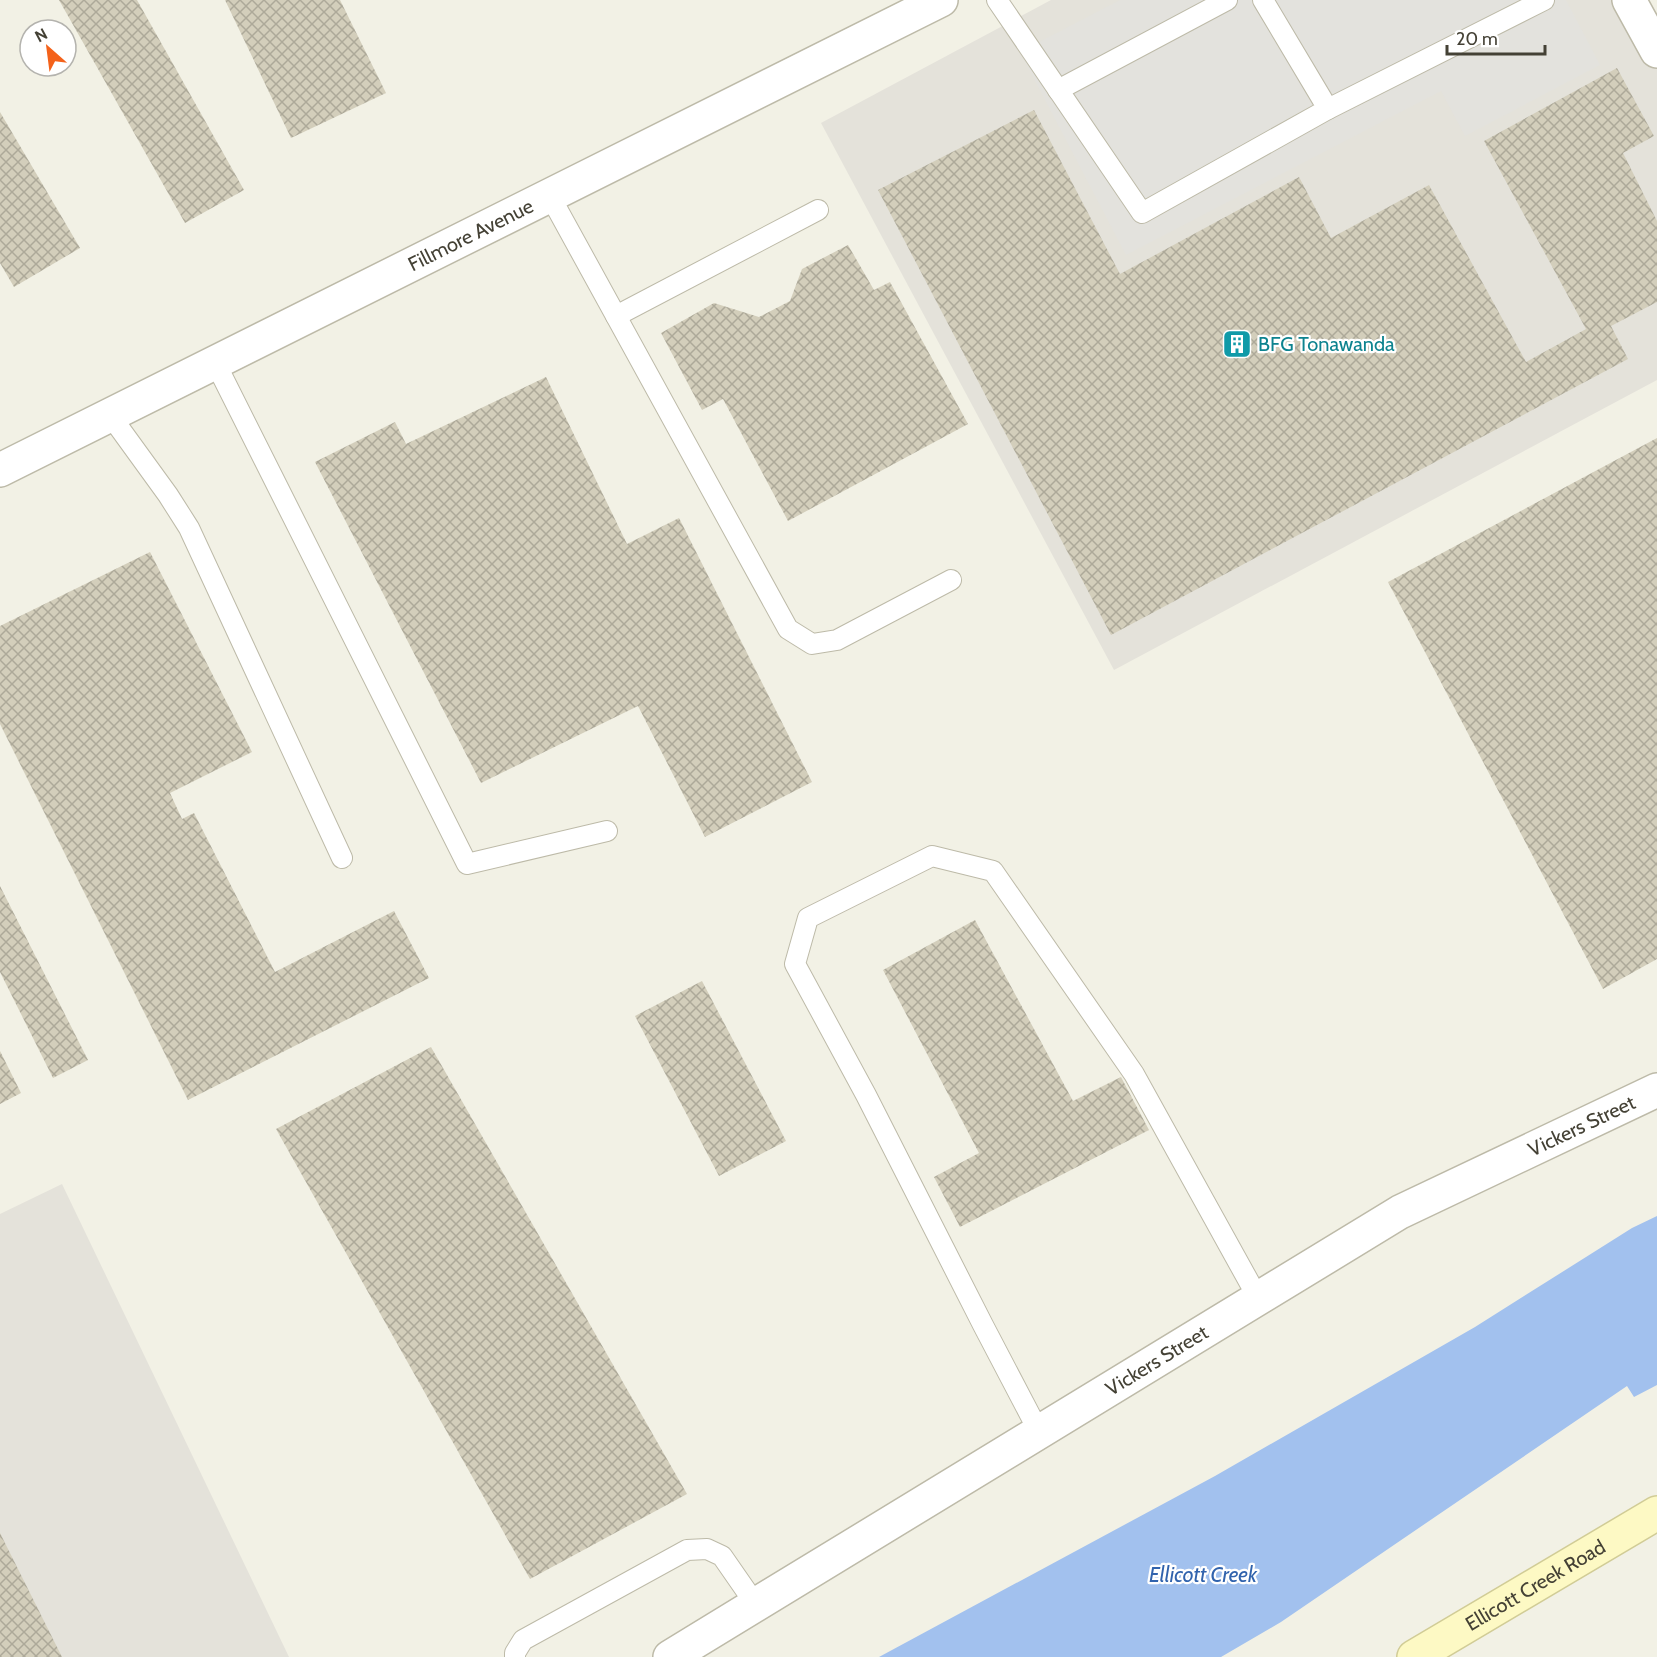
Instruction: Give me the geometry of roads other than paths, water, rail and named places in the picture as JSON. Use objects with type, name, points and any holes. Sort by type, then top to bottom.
[{"type":"street","name":"Fillmore Avenue","points":[[0,470],[941,0]]},
{"type":"street","points":[[1629,0],[1657,51]]},
{"type":"street","name":"Vickers Street","points":[[670,1657],[1400,1212],[1657,1090]]},
{"type":"street","name":"Ellicott Creek Road","points":[[1414,1657],[1657,1513]]},
{"type":"lane","points":[[997,0],[1142,213],[1328,109],[1544,0]]},
{"type":"lane","points":[[1058,90],[1227,0]]},
{"type":"lane","points":[[1263,0],[1328,109]]},
{"type":"lane","points":[[550,196],[788,628],[812,644],[837,640],[951,580]]},
{"type":"lane","points":[[616,316],[818,210]]},
{"type":"lane","points":[[215,362],[467,864],[607,831]]},
{"type":"lane","points":[[110,415],[189,528],[342,858]]},
{"type":"lane","points":[[1039,1432],[866,1095],[795,964],[808,918],[932,856],[993,871],[1134,1074],[1258,1298]]},
{"type":"lane","points":[[515,1657],[522,1640],[687,1550],[707,1549],[722,1556],[756,1605]]},
{"type":"water","name":"Ellicott Creek","points":[[1657,1216],[1657,1385],[1634,1397],[1627,1386],[1281,1622],[1221,1657],[879,1657],[1215,1476],[1475,1327],[1632,1228]]},
{"type":"place","name":"BFG Tonawanda","points":[[1237,344]]}]
